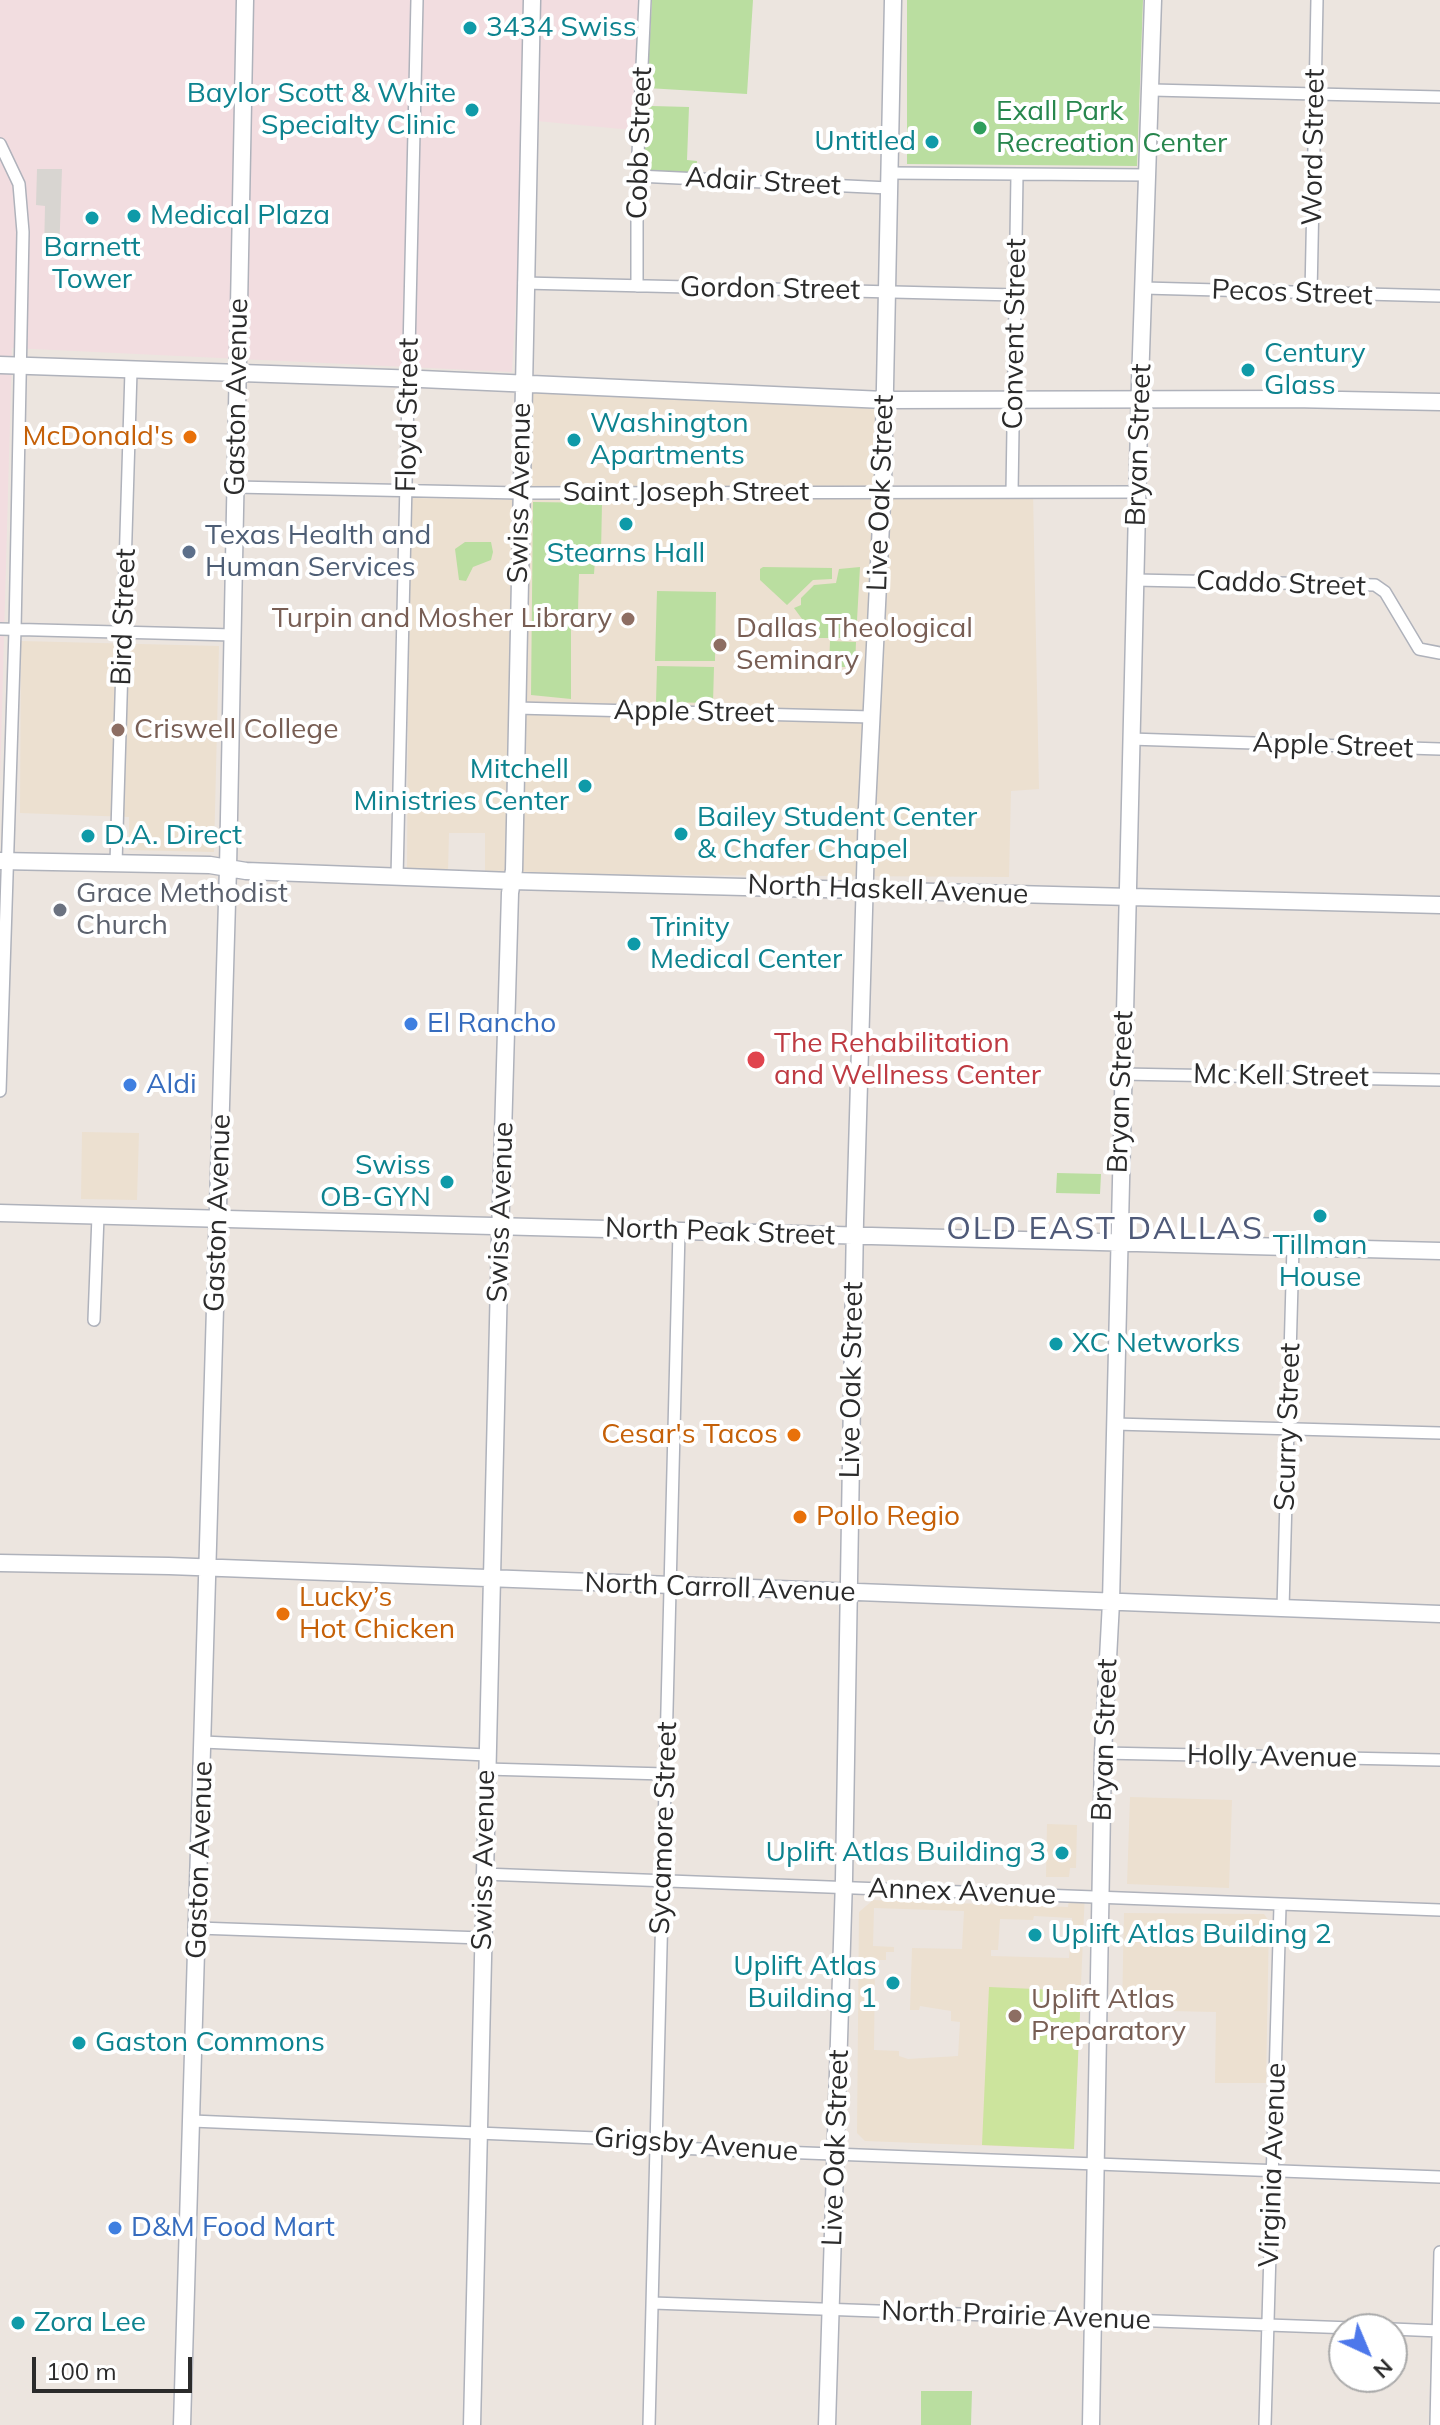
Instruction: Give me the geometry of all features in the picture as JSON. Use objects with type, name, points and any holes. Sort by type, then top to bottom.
[{"type":"street","name":"Gaston Avenue","points":[[182,2425],[228,868],[245,0]]},
{"type":"street","name":"Floyd Street","points":[[397,877],[417,0]]},
{"type":"street","name":"Swiss Avenue","points":[[472,2425],[483,1874],[512,881],[532,0]]},
{"type":"street","name":"Cobb Street","points":[[637,286],[637,176],[645,0]]},
{"type":"street","name":"Live Oak Street","points":[[827,2425],[843,1888],[854,1237],[882,493],[893,0]]},
{"type":"street","name":"Bryan Street","points":[[1091,2425],[1103,1753],[1111,1602],[1130,739],[1153,0]]},
{"type":"street","name":"Word Street","points":[[1311,294],[1317,0]]},
{"type":"street","points":[[1152,90],[1440,97]]},
{"type":"street","points":[[0,144],[15,171],[22,204],[15,630],[3,861],[0,1091]]},
{"type":"street","name":"Adair Street","points":[[637,176],[889,181],[1017,175],[1149,175]]},
{"type":"street","name":"Convent Street","points":[[1012,492],[1017,175]]},
{"type":"street","name":"Gordon Street","points":[[524,283],[1016,295]]},
{"type":"street","name":"Pecos Street","points":[[1144,288],[1440,296]]},
{"type":"street","points":[[0,365],[409,378],[884,400],[1440,402]]},
{"type":"street","name":"Bird Street","points":[[116,863],[131,371]]},
{"type":"street","name":"Saint Joseph Street","points":[[235,487],[519,493],[1138,492]]},
{"type":"street","name":"Caddo Street","points":[[1135,580],[1375,585],[1385,592],[1419,649],[1440,653]]},
{"type":"street","points":[[0,629],[233,635]]},
{"type":"street","name":"Apple Street","points":[[516,708],[872,717]]},
{"type":"street","name":"Apple Street","points":[[1130,739],[1440,749]]},
{"type":"street","name":"North Haskell Avenue","points":[[3,861],[116,863],[512,881],[1440,905]]},
{"type":"street","name":"Mc Kell Street","points":[[1122,1074],[1440,1080]]},
{"type":"street","name":"North Peak Street","points":[[0,1213],[1440,1251]]},
{"type":"street","points":[[94,1320],[98,1216]]},
{"type":"street","name":"Sycamore Street","points":[[649,2425],[679,1231]]},
{"type":"street","name":"Scurry Street","points":[[1283,1608],[1293,1247]]},
{"type":"street","points":[[1115,1424],[1440,1433]]},
{"type":"street","name":"North Carroll Avenue","points":[[0,1563],[1440,1614]]},
{"type":"street","points":[[203,1742],[665,1774]]},
{"type":"street","name":"Holly Avenue","points":[[1103,1753],[1440,1760]]},
{"type":"street","name":"Annex Avenue","points":[[483,1874],[1440,1910]]},
{"type":"street","name":"Virginia Avenue","points":[[1265,2425],[1280,1906]]},
{"type":"street","points":[[198,1928],[482,1938]]},
{"type":"street","name":"Grigsby Avenue","points":[[192,2121],[644,2140],[674,2148],[1440,2177]]},
{"type":"street","points":[[1436,2425],[1440,2252]]},
{"type":"street","name":"North Prairie Avenue","points":[[653,2303],[1328,2327]]},
{"type":"street","points":[[1408,2330],[1439,2331]]},
{"type":"shaded area","points":[[0,0],[639,0],[632,130],[526,120],[512,372],[12,348],[0,781]]},
{"type":"shaded area","points":[[37,169],[62,169],[59,255],[44,254],[45,206],[36,205]]},
{"type":"shaded area","name":"Dallas Theological Seminary","points":[[525,391],[875,403],[875,413],[883,413],[883,493],[1033,492],[1039,789],[1011,791],[1009,877],[485,874],[485,833],[449,833],[448,871],[407,868],[409,498],[524,500]]},
{"type":"shaded area","name":"Criswell College","points":[[21,641],[219,646],[214,852],[129,850],[129,817],[20,813]]},
{"type":"shaded area","points":[[82,1132],[139,1133],[137,1200],[81,1199]]},
{"type":"shaded area","points":[[1130,1797],[1232,1800],[1229,1888],[1127,1884]]},
{"type":"shaded area","name":"Uplift Atlas Building 3","points":[[1047,1824],[1077,1825],[1076,1868],[1070,1868],[1069,1877],[1046,1877]]},
{"type":"shaded area","name":"Uplift Atlas Preparatory","points":[[1070,1890],[1085,1891],[1074,2149],[865,2141],[857,2133],[859,1912],[873,1900],[1068,1907]],"holes":[[[874,1908],[964,1911],[962,1949],[912,1948],[910,2010],[919,2010],[920,2006],[951,2011],[951,2021],[960,2022],[958,2056],[908,2059],[899,2056],[899,2051],[874,2050],[875,1960],[886,1960],[886,1952],[894,1952],[894,1947],[873,1946]],[[1034,1916],[1072,1918],[1069,1958],[991,1956],[991,1950],[998,1950],[1000,1919],[1033,1920]]]},
{"type":"shaded area","name":"Uplift Atlas Preparatory","points":[[1124,1913],[1264,1914],[1269,1921],[1266,2083],[1215,2083],[1216,2012],[1122,2010]]},
{"type":"green space","points":[[652,0],[753,0],[747,94],[647,88]]},
{"type":"green space","points":[[907,0],[1143,0],[1137,166],[907,164]]},
{"type":"green space","points":[[652,106],[689,107],[687,160],[697,161],[696,174],[642,173],[645,111]]},
{"type":"green space","points":[[533,502],[602,503],[601,553],[543,555],[595,560],[594,574],[579,574],[578,611],[571,611],[571,699],[531,695]]},
{"type":"green space","points":[[465,542],[491,542],[493,552],[491,560],[473,567],[466,581],[459,580],[455,549]]},
{"type":"green space","points":[[860,567],[856,638],[816,638],[794,608],[801,605],[801,598],[814,585],[836,583],[839,569]]},
{"type":"green space","points":[[832,568],[832,579],[813,580],[787,605],[760,580],[760,569]]},
{"type":"green space","points":[[657,591],[716,592],[715,661],[655,661]]},
{"type":"green space","points":[[830,641],[856,642],[855,667],[829,667]]},
{"type":"green space","points":[[657,666],[714,667],[713,703],[656,702]]},
{"type":"green space","points":[[1057,1173],[1101,1174],[1100,1194],[1056,1193]]},
{"type":"green space","points":[[989,1987],[1081,1991],[1074,2149],[982,2145]]},
{"type":"green space","points":[[921,2391],[972,2391],[971,2425],[921,2425]]},
{"type":"place","name":"3434 Swiss","points":[[470,28]]},
{"type":"place","name":"Baylor Scott & White Specialty Clinic","points":[[472,110]]},
{"type":"place","name":"Exall Park Recreation Center","points":[[980,128]]},
{"type":"place","name":"Untitled","points":[[932,142]]},
{"type":"place","name":"Medical Plaza","points":[[134,216]]},
{"type":"place","name":"Barnett Tower","points":[[92,218]]},
{"type":"place","name":"Century Glass","points":[[1248,370]]},
{"type":"place","name":"McDonald's","points":[[190,437]]},
{"type":"place","name":"Washington Apartments","points":[[574,440]]},
{"type":"place","name":"Stearns Hall","points":[[626,524]]},
{"type":"place","name":"Texas Health and Human Services","points":[[189,552]]},
{"type":"place","name":"Turpin and Mosher Library","points":[[628,619]]},
{"type":"place","name":"Dallas Theological Seminary","points":[[720,645]]},
{"type":"place","name":"Criswell College","points":[[118,730]]},
{"type":"place","name":"Mitchell Ministries Center","points":[[585,786]]},
{"type":"place","name":"Bailey Student Center & Chafer Chapel","points":[[681,834]]},
{"type":"place","name":"D.A. Direct","points":[[88,836]]},
{"type":"place","name":"Grace Methodist Church","points":[[60,910]]},
{"type":"place","name":"Trinity Medical Center","points":[[634,944]]},
{"type":"place","name":"El Rancho","points":[[411,1024]]},
{"type":"place","name":"The Rehabilitation and Wellness Center","points":[[756,1060]]},
{"type":"place","name":"Aldi","points":[[130,1085]]},
{"type":"place","name":"Swiss OB-GYN","points":[[447,1182]]},
{"type":"place","name":"Tillman House","points":[[1320,1216]]},
{"type":"place","name":"XC Networks","points":[[1056,1344]]},
{"type":"place","name":"Cesar's Tacos","points":[[794,1435]]},
{"type":"place","name":"Pollo Regio","points":[[800,1517]]},
{"type":"place","name":"Lucky’s Hot Chicken","points":[[283,1614]]},
{"type":"place","name":"Uplift Atlas Building 3","points":[[1062,1853]]},
{"type":"place","name":"Uplift Atlas Building 2","points":[[1035,1935]]},
{"type":"place","name":"Uplift Atlas Building 1","points":[[893,1983]]},
{"type":"place","name":"Uplift Atlas Preparatory","points":[[1015,2016]]},
{"type":"place","name":"Gaston Commons","points":[[79,2043]]},
{"type":"place","name":"D&M Food Mart","points":[[115,2228]]},
{"type":"place","name":"Zora Lee","points":[[18,2323]]},
{"type":"district","name":"OLD EAST DALLAS","points":[[1105,1229]]}]
